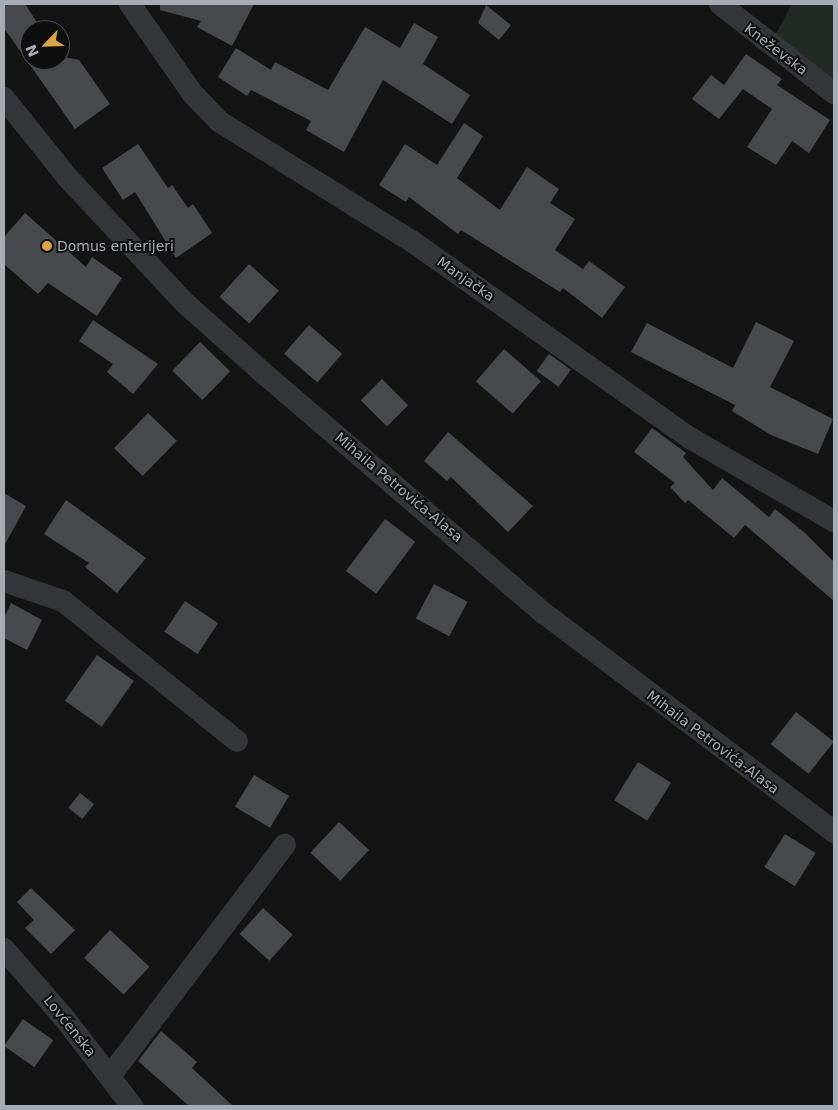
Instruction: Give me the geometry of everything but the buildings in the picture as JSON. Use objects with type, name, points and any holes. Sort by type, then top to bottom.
[{"type":"street","name":"Manjačka","points":[[130,4],[192,93],[220,122],[412,242],[690,438],[834,521]]},
{"type":"street","name":"Kneževska","points":[[720,4],[834,93]]},
{"type":"street","name":"Mihaila Petrovića-Alasa","points":[[4,98],[66,177],[158,275],[261,371],[545,614],[834,832]]},
{"type":"street","points":[[4,581],[62,601],[237,741]]},
{"type":"street","points":[[110,1076],[285,845]]},
{"type":"street","name":"Lovćenska","points":[[4,949],[110,1076],[132,1106]]},
{"type":"shaded area","points":[[792,4],[834,4],[834,85],[773,39]]},
{"type":"place","name":"Domus enterijeri","points":[[47,246]]}]
